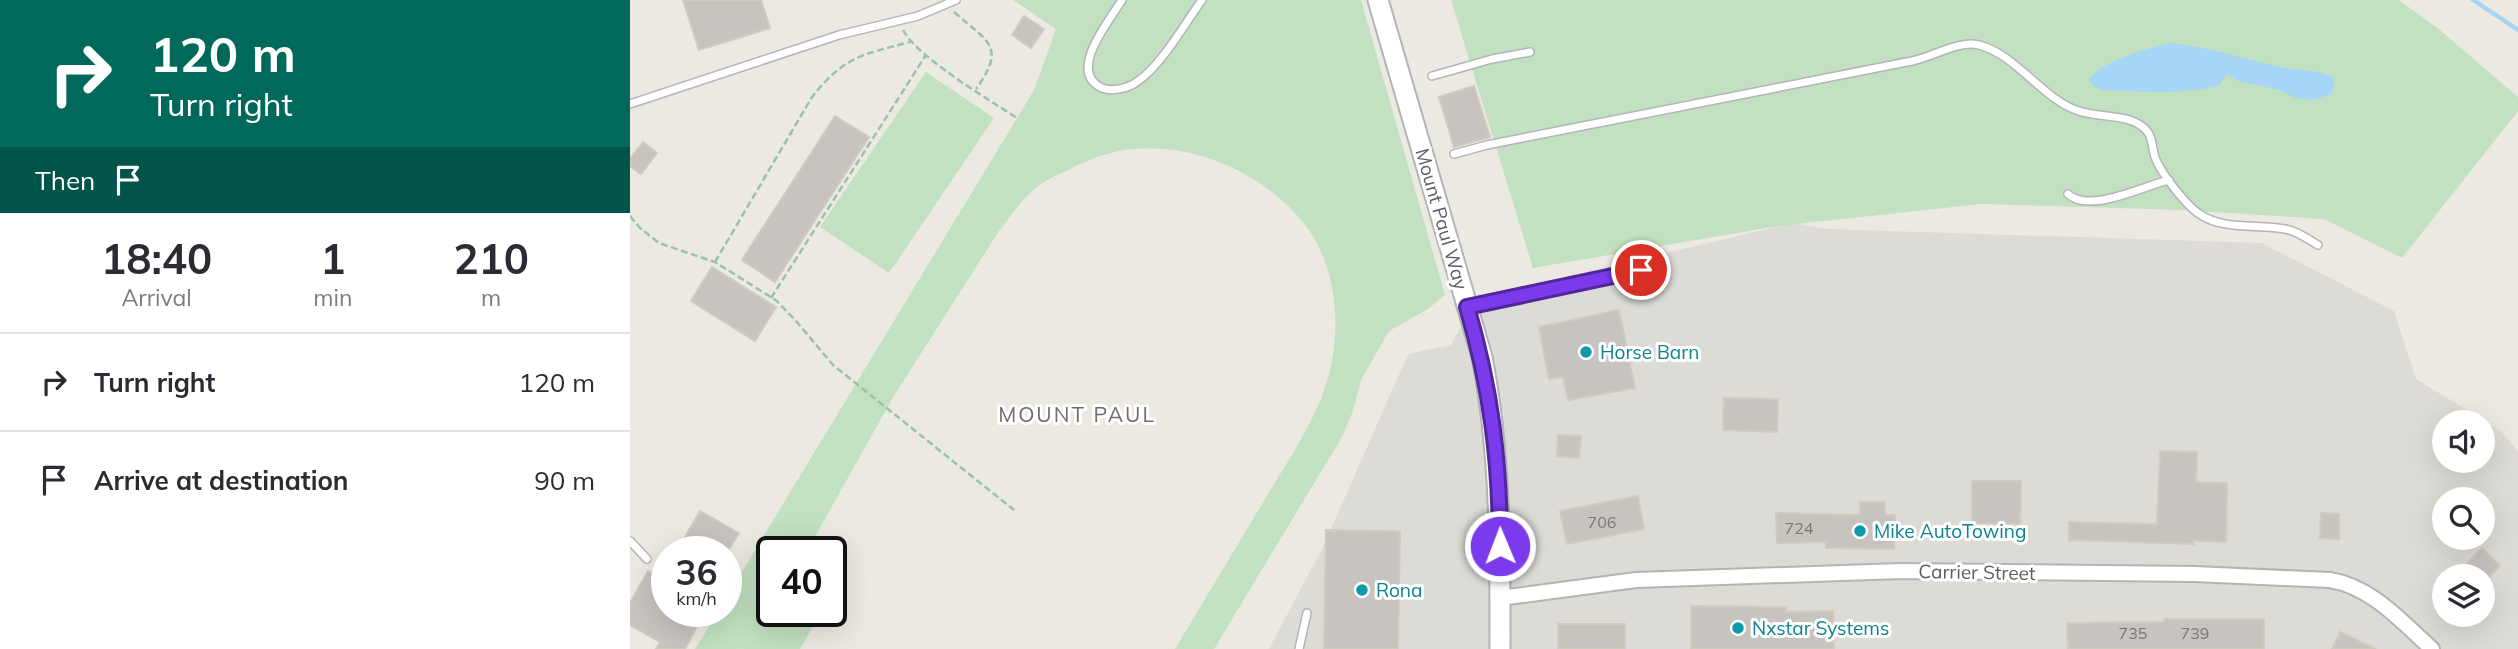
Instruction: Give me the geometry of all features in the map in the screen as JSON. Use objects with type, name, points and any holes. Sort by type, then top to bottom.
[{"type":"street","name":"Mount Paul Way","points":[[1378,0],[1467,307],[1488,389],[1497,454],[1500,649]]},
{"type":"street","name":"Carrier Street","points":[[1500,598],[1636,580],[1901,571],[2207,574],[2330,580],[2349,583],[2370,595],[2432,649]]},
{"type":"lane","points":[[630,104],[839,35],[901,20],[956,0]]},
{"type":"lane","points":[[1122,0],[1093,47],[1087,62],[1094,84],[1107,90],[1124,88],[1138,82],[1202,0]]},
{"type":"lane","points":[[1454,155],[1487,145],[1920,60],[1965,44],[1978,45],[1994,51],[2060,102],[2077,111],[2132,121],[2142,127],[2151,137],[2158,165],[2190,207],[2209,220],[2287,229],[2318,245]]},
{"type":"lane","points":[[1432,76],[1530,52]]},
{"type":"lane","points":[[2068,194],[2078,202],[2094,202],[2169,180]]},
{"type":"lane","points":[[1467,307],[1641,270]]},
{"type":"lane","points":[[630,541],[646,559]]},
{"type":"lane","points":[[1299,649],[1307,613]]},
{"type":"path","points":[[947,5],[984,39],[991,49],[993,59],[989,72],[975,90]]},
{"type":"path","points":[[901,20],[910,43],[1017,118]]},
{"type":"path","points":[[715,262],[812,97],[831,73],[848,61],[867,53],[910,43]]},
{"type":"path","points":[[771,298],[926,55]]},
{"type":"path","points":[[630,216],[659,243],[715,262],[771,298],[796,321],[833,365],[1014,510]]},
{"type":"shaded area","points":[[1793,223],[1828,229],[2262,243],[2394,311],[2416,379],[2467,410],[2432,410],[2432,473],[2495,473],[2495,427],[2518,452],[2518,649],[1269,649],[1324,545],[1408,354],[1451,345],[1469,312],[1492,294]]},
{"type":"green space","points":[[1013,0],[1361,0],[1445,295],[1428,309],[1389,331],[1361,380],[1353,411],[1342,437],[1214,649],[1175,649],[1307,429],[1330,369],[1335,316],[1327,268],[1315,239],[1306,226],[1289,207],[1247,175],[1223,163],[1197,155],[1145,148],[1119,151],[1077,165],[1035,189],[999,231],[892,399],[815,536],[764,536],[1034,90],[1056,29]]},
{"type":"green space","points":[[1451,0],[2399,0],[2440,30],[2518,97],[2518,111],[2402,258],[2324,219],[2183,210],[1981,204],[1778,226],[1533,268]]},
{"type":"green space","points":[[926,72],[994,118],[889,273],[820,227]]},
{"type":"green space","points":[[756,549],[756,627],[813,627],[800,649],[695,649],[709,627],[742,627],[742,572]]},
{"type":"water","points":[[2169,43],[2199,47],[2286,68],[2323,73],[2334,78],[2334,87],[2331,94],[2314,100],[2295,98],[2280,90],[2239,81],[2228,75],[2223,78],[2221,84],[2210,88],[2145,92],[2101,90],[2093,86],[2088,79],[2115,61]]},
{"type":"building","points":[[683,0],[761,0],[770,28],[699,50]]},
{"type":"building","points":[[1024,16],[1044,29],[1031,48],[1012,35]]},
{"type":"building","points":[[1474,86],[1490,137],[1454,147],[1439,97]]},
{"type":"building","points":[[835,116],[869,137],[775,282],[742,260]]},
{"type":"building","points":[[643,142],[657,153],[641,174],[630,166],[630,159]]},
{"type":"building","points":[[712,267],[776,307],[755,341],[691,301]]},
{"type":"building","name":"Horse Barn","points":[[1619,310],[1635,388],[1568,400],[1563,377],[1549,379],[1539,327]]},
{"type":"building","points":[[1724,398],[1778,399],[1777,432],[1723,430]]},
{"type":"building","points":[[1558,435],[1581,436],[1579,458],[1557,456]]},
{"type":"building","points":[[2160,451],[2197,452],[2196,482],[2227,483],[2226,542],[2194,541],[2194,544],[2069,540],[2069,522],[2157,524]]},
{"type":"building","points":[[1972,481],[2021,481],[2020,524],[1972,523]]},
{"type":"building","points":[[1638,496],[1644,529],[1567,544],[1560,511]]},
{"type":"building","name":"Mike AutoTowing","points":[[1860,502],[1885,502],[1885,515],[1895,515],[1894,549],[1826,548],[1826,542],[1777,543],[1776,513],[1860,515]]},
{"type":"building","points":[[700,511],[739,533],[737,536],[686,536]]},
{"type":"building","points":[[2321,513],[2339,514],[2339,539],[2320,538]]},
{"type":"building","name":"Rona","points":[[1326,530],[1400,531],[1398,649],[1324,649]]},
{"type":"building","points":[[2480,550],[2484,550],[2500,566],[2495,571],[2495,564],[2467,564]]},
{"type":"building","points":[[648,571],[651,573],[651,627],[697,627],[685,649],[656,649],[660,642],[630,625],[630,603]]},
{"type":"building","name":"Nxstar Systems","points":[[1691,606],[1786,607],[1786,612],[1833,611],[1834,649],[1691,649]]},
{"type":"building","points":[[2164,619],[2264,619],[2264,649],[2068,649],[2067,623],[2164,622]]},
{"type":"building","points":[[1558,624],[1625,624],[1625,649],[1558,649]]},
{"type":"building","points":[[2340,632],[2376,649],[2332,649]]},
{"type":"waterway","points":[[2473,0],[2518,30]]},
{"type":"place","name":"Horse Barn","points":[[1586,352]]},
{"type":"place","name":"Mike AutoTowing","points":[[1860,531]]},
{"type":"place","name":"Rona","points":[[1362,590]]},
{"type":"place","name":"Nxstar Systems","points":[[1738,628]]},
{"type":"district","name":"MOUNT PAUL","points":[[1077,415]]},
{"type":"route","points":[[1500,546],[1497,454],[1490,400],[1482,357],[1467,307],[1641,270]]}]
